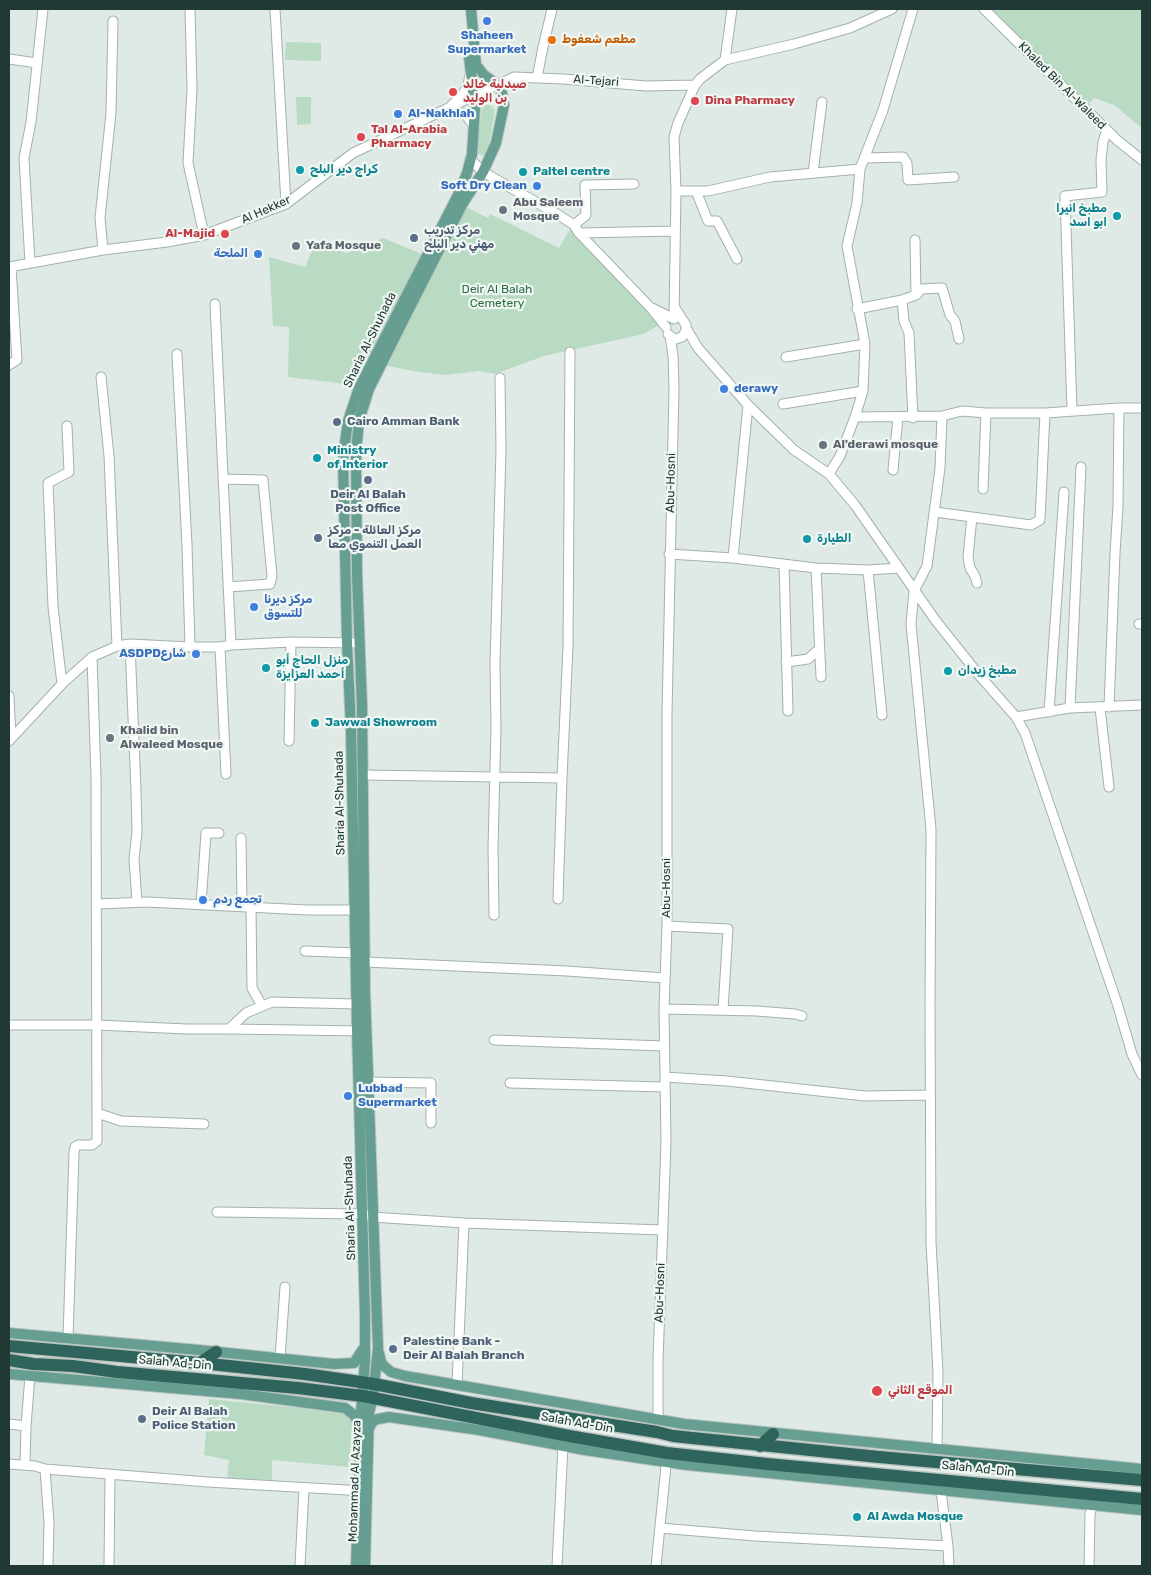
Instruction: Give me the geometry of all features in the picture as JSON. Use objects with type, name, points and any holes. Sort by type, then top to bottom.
[{"type":"highway","name":"Salah Ad-Din","points":[[9,1346],[305,1374],[566,1441],[666,1458],[767,1464],[1052,1495],[1142,1499]]},
{"type":"highway","points":[[200,1363],[216,1352]]},
{"type":"highway","name":"Salah Ad-Din","points":[[9,1360],[33,1364],[73,1366],[117,1372],[298,1388],[368,1390],[471,1403],[658,1432],[673,1436],[760,1446],[1142,1480]]},
{"type":"highway","points":[[760,1446],[774,1434]]},
{"type":"main road","name":"Sharia Al-Shuhada","points":[[365,1428],[368,1390],[362,1214],[362,1031],[366,962],[359,910],[347,643],[343,458],[348,421],[359,388],[458,195],[467,173],[474,126],[474,97],[465,9]]},
{"type":"main road","points":[[471,9],[476,65],[484,75],[498,86]]},
{"type":"main road","name":"Sharia Al-Shuhada","points":[[368,1390],[378,1348],[368,1082],[357,1004],[356,953],[363,775],[356,510],[356,452],[359,421],[369,389],[463,203],[483,172],[496,143],[504,105],[502,93],[498,86]]},
{"type":"main road","points":[[9,1333],[352,1364],[356,1361],[365,1345]]},
{"type":"main road","points":[[378,1348],[381,1362],[391,1372],[423,1380],[693,1426],[1142,1469]]},
{"type":"main road","points":[[9,1374],[234,1393],[345,1408],[365,1428],[378,1419],[389,1416],[566,1441]]},
{"type":"main road","name":"Mohammad Al Azayza","points":[[365,1428],[363,1491],[365,1566]]},
{"type":"main road","points":[[666,1458],[941,1491],[1052,1495],[1092,1506],[1142,1510]]},
{"type":"main road","points":[[356,1566],[363,1491]]},
{"type":"street","points":[[30,263],[24,158],[31,122],[42,9]]},
{"type":"street","points":[[190,9],[192,90],[188,162],[204,235]]},
{"type":"street","points":[[275,9],[286,204]]},
{"type":"street","points":[[537,78],[542,47],[552,9]]},
{"type":"street","points":[[725,60],[732,9]]},
{"type":"street","points":[[675,337],[685,334],[674,306],[676,191],[674,137],[678,123],[695,85],[725,60],[794,44],[850,28],[892,9]]},
{"type":"street","points":[[829,474],[840,456],[863,391],[865,344],[857,309],[847,246],[857,203],[860,170],[883,110],[913,9]]},
{"type":"street","name":"Khaled Bin Al-Waleed","points":[[984,9],[1107,130],[1142,160]]},
{"type":"street","points":[[103,250],[100,218],[111,114],[112,21]]},
{"type":"street","points":[[9,59],[38,62]]},
{"type":"street","points":[[470,70],[468,85],[463,94],[449,108],[466,116],[474,126]]},
{"type":"street","name":"Al-Tejari","points":[[498,86],[514,78],[646,86],[695,85]]},
{"type":"street","name":"Al Hekker","points":[[10,267],[103,250],[204,235],[286,204],[353,153],[498,86]]},
{"type":"street","points":[[813,173],[822,102]]},
{"type":"street","points":[[1072,410],[1065,196],[1102,192],[1101,160],[1103,142],[1107,130]]},
{"type":"street","points":[[865,158],[903,157],[907,163],[908,180],[954,177]]},
{"type":"street","points":[[470,159],[483,172],[557,214],[577,229],[650,307],[681,322],[698,348],[748,405],[794,450],[829,474],[855,505],[914,591],[979,675],[1016,717],[1025,733],[1118,1003],[1132,1054],[1142,1075]]},
{"type":"street","points":[[676,191],[708,191],[770,178],[860,170]]},
{"type":"street","points":[[577,229],[586,215],[585,185],[634,184]]},
{"type":"street","points":[[696,191],[708,221],[717,221],[737,259]]},
{"type":"street","points":[[577,229],[675,230]]},
{"type":"street","points":[[915,240],[916,295]]},
{"type":"street","points":[[9,364],[17,360],[10,267]]},
{"type":"street","points":[[857,309],[902,300],[916,295],[920,290],[942,288],[960,339]]},
{"type":"street","points":[[902,300],[904,321],[909,332],[913,418]]},
{"type":"street","points":[[215,304],[231,645]]},
{"type":"street","name":"Abu-Hosni","points":[[650,307],[666,327],[668,334],[675,337],[669,554],[667,926],[664,978],[666,1142],[658,1360],[658,1420]]},
{"type":"street","points":[[666,327],[669,321],[681,322]]},
{"type":"street","points":[[675,337],[698,348]]},
{"type":"street","points":[[786,357],[865,344]]},
{"type":"street","points":[[558,899],[568,646],[570,352]]},
{"type":"street","points":[[177,354],[187,545],[190,648]]},
{"type":"street","points":[[101,377],[109,456],[117,646]]},
{"type":"street","points":[[494,915],[496,611],[501,450],[500,378]]},
{"type":"street","points":[[783,404],[863,391]]},
{"type":"street","points":[[733,558],[748,405]]},
{"type":"street","points":[[1110,787],[1105,707],[1118,506],[1119,408]]},
{"type":"street","points":[[855,417],[913,418],[942,416],[962,412],[1045,412],[1142,408]]},
{"type":"street","points":[[935,512],[1031,525],[1040,520],[1045,412]]},
{"type":"street","points":[[983,489],[986,413]]},
{"type":"street","points":[[937,1449],[938,1372],[931,1242],[931,830],[911,624],[914,591],[927,566],[940,468],[942,416]]},
{"type":"street","points":[[892,470],[898,417]]},
{"type":"street","points":[[62,684],[53,607],[48,482],[69,472],[67,426]]},
{"type":"street","points":[[1070,708],[1081,467]]},
{"type":"street","points":[[224,480],[263,480],[272,576],[270,584],[228,587]]},
{"type":"street","points":[[1049,712],[1064,492]]},
{"type":"street","points":[[972,516],[968,557],[970,568],[977,583]]},
{"type":"street","points":[[669,554],[733,558],[816,568],[868,570],[899,568]]},
{"type":"street","points":[[784,564],[788,711]]},
{"type":"street","points":[[816,568],[821,677]]},
{"type":"street","points":[[868,570],[882,715]]},
{"type":"street","points":[[289,740],[291,642]]},
{"type":"street","points":[[10,739],[62,684],[92,657],[117,646],[130,644],[190,648],[291,642],[359,643]]},
{"type":"street","points":[[130,644],[136,781],[137,832],[134,859],[137,902]]},
{"type":"street","points":[[220,647],[226,774]]},
{"type":"street","points":[[786,662],[808,659],[819,649]]},
{"type":"street","points":[[68,1338],[74,1153],[76,1146],[92,1145],[97,1141],[96,777],[92,657]]},
{"type":"street","points":[[9,696],[10,739]]},
{"type":"street","points":[[1016,717],[1070,708],[1142,705]]},
{"type":"street","points":[[363,775],[562,778]]},
{"type":"street","points":[[201,904],[206,833],[220,833]]},
{"type":"street","points":[[241,838],[242,906]]},
{"type":"street","points":[[97,904],[137,902],[307,910],[359,910]]},
{"type":"street","points":[[252,907],[252,988],[262,1006]]},
{"type":"street","points":[[667,926],[728,929],[723,1010]]},
{"type":"street","points":[[305,951],[356,953]]},
{"type":"street","points":[[366,962],[664,978]]},
{"type":"street","points":[[229,1029],[246,1013],[272,1002],[357,1004]]},
{"type":"street","points":[[664,1009],[723,1010],[802,1016]]},
{"type":"street","points":[[9,1025],[362,1031]]},
{"type":"street","points":[[494,1040],[664,1046]]},
{"type":"street","points":[[665,1077],[727,1081],[864,1096],[930,1095]]},
{"type":"street","points":[[368,1082],[431,1082],[430,1122]]},
{"type":"street","points":[[510,1083],[665,1087]]},
{"type":"street","points":[[97,1112],[121,1120],[204,1124]]},
{"type":"street","points":[[217,1212],[362,1214],[372,1217],[464,1223],[662,1230]]},
{"type":"street","points":[[457,1385],[464,1223]]},
{"type":"street","points":[[280,1358],[285,1287]]},
{"type":"street","points":[[25,1465],[30,1376]]},
{"type":"street","points":[[9,1424],[26,1426]]},
{"type":"street","points":[[557,1566],[566,1441]]},
{"type":"street","points":[[656,1566],[666,1458]]},
{"type":"street","points":[[9,1464],[110,1475],[363,1491]]},
{"type":"street","points":[[44,1469],[49,1522],[48,1566]]},
{"type":"street","points":[[108,1566],[110,1475]]},
{"type":"street","points":[[300,1566],[304,1488]]},
{"type":"street","points":[[941,1491],[949,1566]]},
{"type":"street","points":[[1089,1566],[1090,1514],[1092,1506]]},
{"type":"street","points":[[660,1528],[755,1536],[948,1546]]},
{"type":"green space","points":[[992,9],[1142,9],[1142,128],[1114,105],[1094,98],[1088,105]]},
{"type":"green space","points":[[286,42],[321,43],[321,61],[285,60]]},
{"type":"green space","points":[[296,97],[311,97],[311,124],[297,125]]},
{"type":"green space","points":[[485,105],[490,105],[495,110],[488,151],[482,155],[478,154],[476,150],[482,108]]},
{"type":"green space","name":"Deir Al Balah Cemetery","points":[[465,206],[488,218],[490,214],[559,248],[570,229],[659,325],[644,334],[544,356],[495,374],[479,371],[446,375],[383,365]]},
{"type":"green space","points":[[383,238],[424,255],[354,385],[288,377],[289,327],[273,326],[269,257],[305,267],[315,243],[346,253]]},
{"type":"green space","points":[[209,1399],[300,1408],[348,1416],[352,1423],[349,1467],[272,1460],[272,1480],[227,1478],[229,1460],[204,1455]]},
{"type":"place","name":"Shaheen Supermarket","points":[[487,21]]},
{"type":"place","name":"مطعم شعفوط","points":[[552,40]]},
{"type":"place","name":"صيدلية خالد بن الوليد","points":[[453,92]]},
{"type":"place","name":"Dina Pharmacy","points":[[695,101]]},
{"type":"place","name":"Al-Nakhlah","points":[[398,114]]},
{"type":"place","name":"Tal Al-Arabia Pharmacy","points":[[361,137]]},
{"type":"place","name":"كراج دير البلح","points":[[300,170]]},
{"type":"place","name":"Paltel centre","points":[[523,172]]},
{"type":"place","name":"Soft Dry Clean","points":[[537,186]]},
{"type":"place","name":"Abu Saleem Mosque","points":[[503,210]]},
{"type":"place","name":"مطبخ انيرا ابو اسد","points":[[1117,216]]},
{"type":"place","name":"Al-Majid","points":[[225,234]]},
{"type":"place","name":"مركز تدريب مهني دير البلح","points":[[414,238]]},
{"type":"place","name":"Yafa Mosque","points":[[296,246]]},
{"type":"place","name":"الملحة","points":[[258,254]]},
{"type":"place","name":"derawy","points":[[724,389]]},
{"type":"place","name":"Cairo Amman Bank","points":[[337,422]]},
{"type":"place","name":"Al'derawi mosque","points":[[823,445]]},
{"type":"place","name":"Ministry of Interior","points":[[317,458]]},
{"type":"place","name":"Deir Al Balah Post Office","points":[[368,480]]},
{"type":"place","name":"مركز العائلة - مركز العمل التنموي معا","points":[[318,538]]},
{"type":"place","name":"الطيارة","points":[[807,539]]},
{"type":"place","name":"مركز ديرنا للتسوق","points":[[254,607]]},
{"type":"place","name":"ASDPDشارع","points":[[196,654]]},
{"type":"place","name":"منزل الحاج أبو أحمد العزايزة","points":[[266,668]]},
{"type":"place","name":"مطبخ زيدان","points":[[948,671]]},
{"type":"place","name":"Jawwal Showroom","points":[[315,723]]},
{"type":"place","name":"Khalid bin Alwaleed Mosque","points":[[110,738]]},
{"type":"place","name":"تجمع ردم","points":[[203,900]]},
{"type":"place","name":"Lubbad Supermarket","points":[[348,1096]]},
{"type":"place","name":"Palestine Bank - Deir Al Balah Branch","points":[[393,1349]]},
{"type":"place","name":"الموقع الثاني","points":[[877,1391]]},
{"type":"place","name":"Deir Al Balah Police Station","points":[[142,1419]]},
{"type":"place","name":"Al Awda Mosque","points":[[857,1517]]}]
